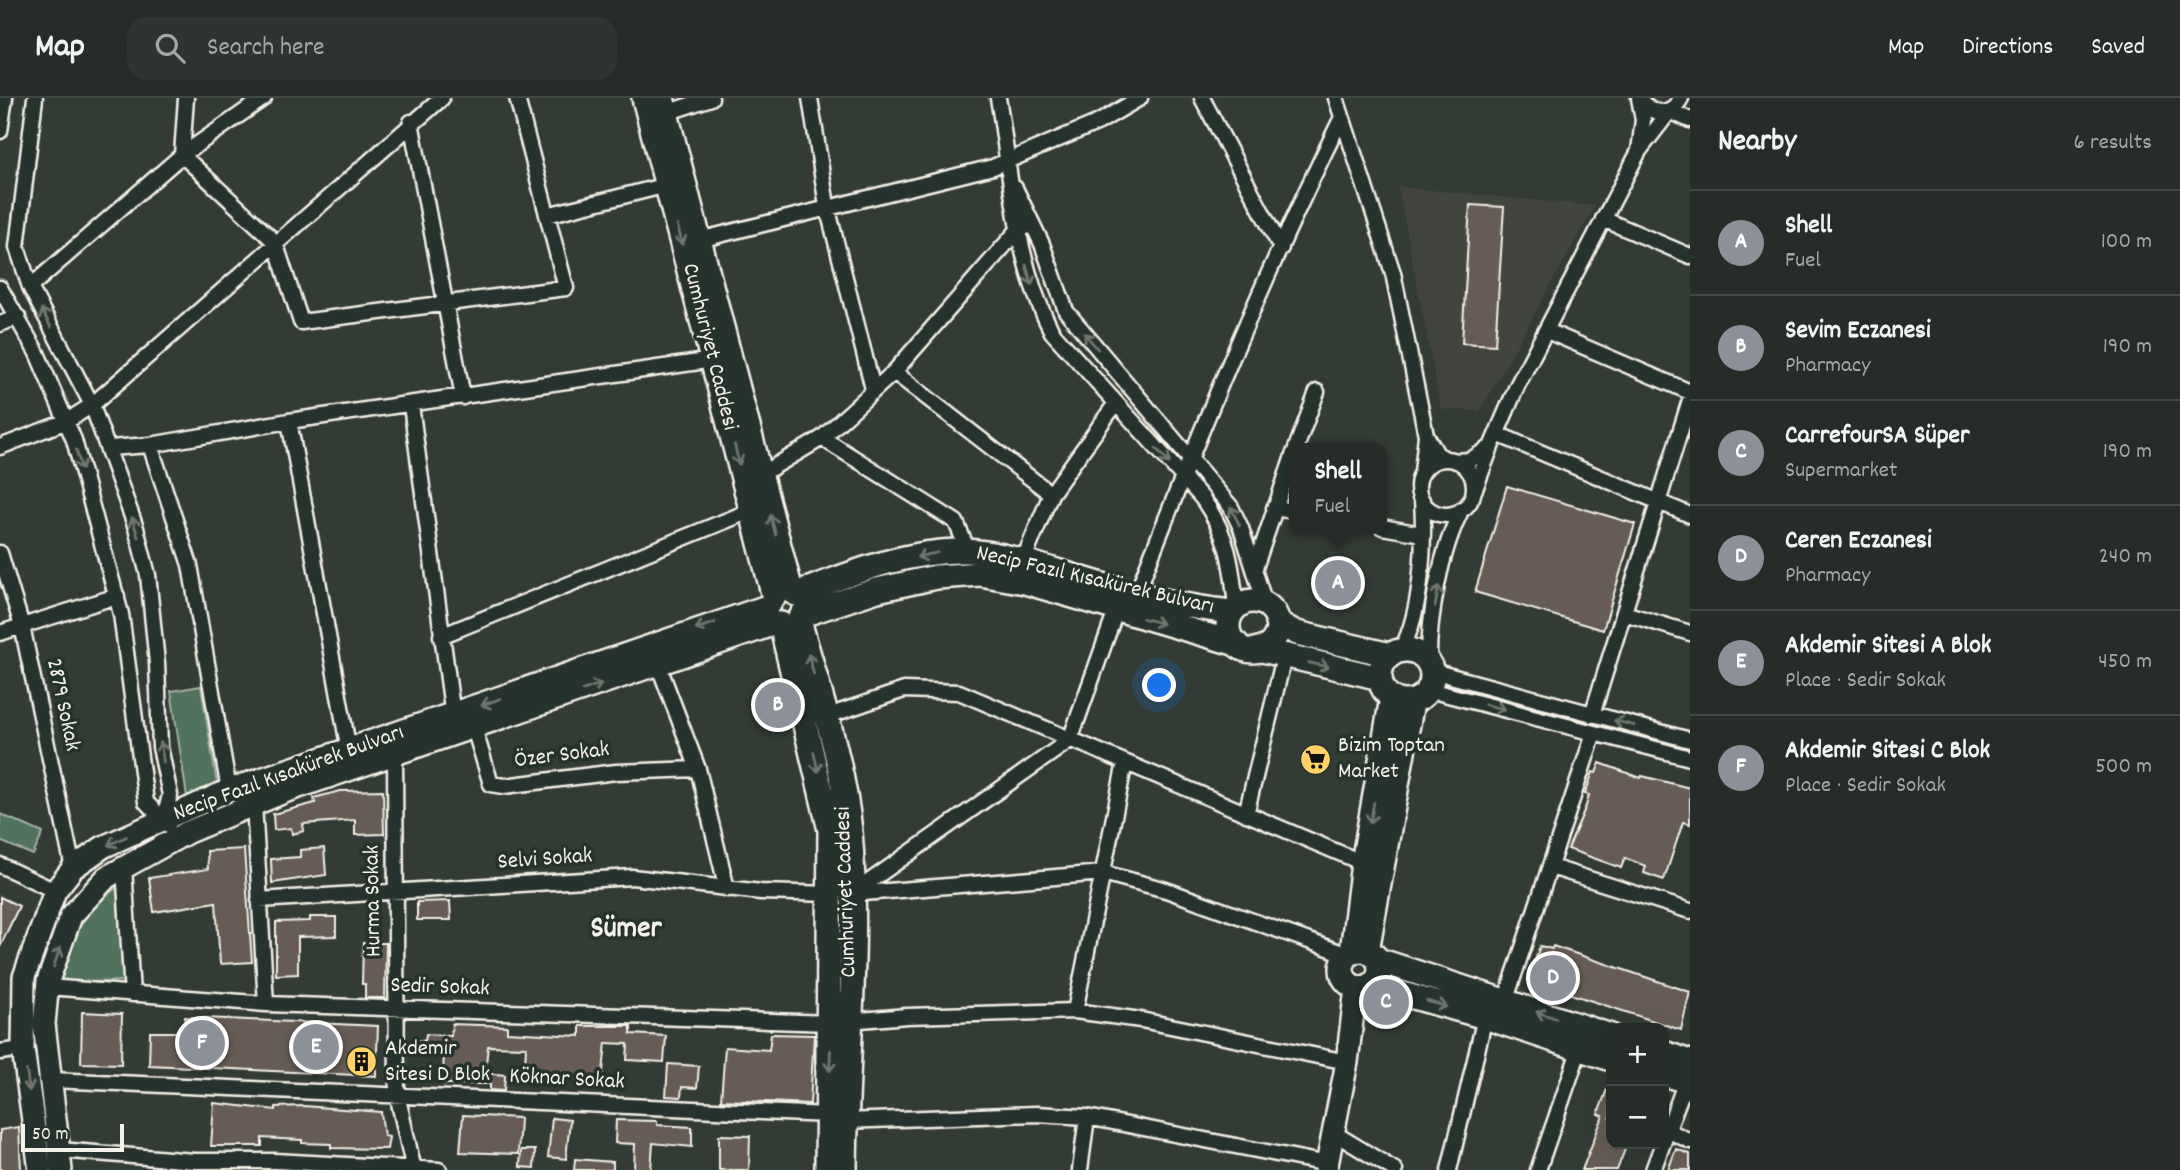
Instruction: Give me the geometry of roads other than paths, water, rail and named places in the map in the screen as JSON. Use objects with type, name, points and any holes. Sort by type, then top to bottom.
[{"type":"main road","name":"Cumhuriyet Caddesi","points":[[644,98],[750,511],[825,717],[850,830],[842,894],[837,1118],[827,1170]]},
{"type":"main road","name":"Cumhuriyet Caddesi","points":[[664,106],[760,475],[842,894]]},
{"type":"main road","name":"Necip Fazıl Kısakürek Bulvarı","points":[[60,1160],[44,1024],[48,987],[71,916],[107,877],[177,838],[254,804],[658,664],[786,608],[854,572],[936,552],[968,551],[1023,561],[1136,595],[1234,610]]},
{"type":"main road","name":"Necip Fazıl Kısakürek Bulvarı","points":[[40,1170],[23,1049],[24,977],[55,891],[73,868],[103,847],[229,790],[786,608],[936,578],[980,574],[1025,582],[1116,611],[1284,657],[1412,684]]},
{"type":"main road","points":[[1271,613],[1274,638],[1247,647],[1229,630],[1234,610],[1249,601],[1271,613],[1297,633],[1395,653],[1417,652],[1362,955]]},
{"type":"main road","points":[[1395,653],[1381,670],[1412,684]]},
{"type":"main road","points":[[1327,1167],[1364,987],[1380,971],[1362,955],[1363,863],[1412,684]]},
{"type":"main road","points":[[1606,1034],[1362,955],[1342,964],[1343,976],[1364,987],[1485,1017],[1606,1057]]},
{"type":"main road","points":[[1669,1057],[1689,1075]]},
{"type":"main road","points":[[1669,1074],[1689,1075]]},
{"type":"main road","name":"Cumhuriyet Caddesi","points":[[837,1118],[845,1170]]},
{"type":"street","points":[[0,131],[5,98]]},
{"type":"street","points":[[35,98],[17,247],[30,287],[92,404],[136,528],[148,575],[157,663],[160,747],[170,796],[164,819]]},
{"type":"street","points":[[182,155],[186,98]]},
{"type":"street","points":[[30,287],[182,155],[264,98]]},
{"type":"street","points":[[182,155],[275,242],[301,322],[566,288],[517,98]]},
{"type":"street","points":[[664,106],[711,98]]},
{"type":"street","points":[[810,98],[827,206],[873,389]]},
{"type":"street","points":[[998,98],[1013,184],[1017,231],[1037,302],[1052,331],[1219,522],[1232,566],[1234,610]]},
{"type":"street","points":[[699,240],[827,206],[993,167],[1099,122],[1140,98]]},
{"type":"street","points":[[1202,98],[1281,248]]},
{"type":"street","points":[[1639,98],[1656,112],[1670,111],[1690,120]]},
{"type":"street","points":[[1639,98],[1643,132],[1639,151]]},
{"type":"street","points":[[1412,684],[1431,631],[1451,534],[1462,509],[1473,493],[1517,386],[1639,151],[1681,98]]},
{"type":"street","points":[[1338,99],[1393,273],[1426,435],[1418,486],[1422,500],[1422,534],[1413,621],[1395,653]]},
{"type":"street","points":[[0,447],[67,421],[92,404],[434,101]]},
{"type":"street","points":[[1136,595],[1182,477],[1281,248],[1342,117]]},
{"type":"street","points":[[411,122],[463,397]]},
{"type":"street","points":[[547,215],[667,184]]},
{"type":"street","points":[[1013,184],[1034,226],[1066,312],[1192,457],[1231,507],[1271,613]]},
{"type":"street","points":[[1603,219],[1690,256]]},
{"type":"street","points":[[760,475],[822,438],[894,372],[1017,231],[1034,226]]},
{"type":"street","points":[[0,288],[18,317],[67,421],[117,596],[146,802],[164,819],[177,838]]},
{"type":"street","points":[[0,324],[18,317]]},
{"type":"street","points":[[1547,331],[1690,391]]},
{"type":"street","points":[[109,448],[150,445],[289,421],[713,360]]},
{"type":"street","points":[[894,372],[1051,495]]},
{"type":"street","points":[[1298,443],[1317,392]]},
{"type":"street","points":[[1592,715],[1690,400]]},
{"type":"street","points":[[1023,561],[1051,495],[1116,403]]},
{"type":"street","points":[[411,405],[453,716]]},
{"type":"street","points":[[289,421],[349,751]]},
{"type":"street","points":[[1426,435],[1437,454],[1469,470],[1473,493]]},
{"type":"street","points":[[822,438],[956,522],[968,551]]},
{"type":"street","points":[[1422,472],[1432,463],[1471,460],[1494,440]]},
{"type":"street","points":[[1494,440],[1690,515]]},
{"type":"street","points":[[150,445],[190,565],[229,790]]},
{"type":"street","points":[[1255,568],[1289,467]]},
{"type":"street","points":[[1422,500],[1435,513],[1445,515],[1462,509]]},
{"type":"street","points":[[1274,508],[1289,510]]},
{"type":"street","points":[[441,636],[750,511]]},
{"type":"street","points":[[1387,528],[1422,534]]},
{"type":"street","name":"2879 Sokak","points":[[0,553],[22,626],[73,868]]},
{"type":"street","points":[[0,633],[117,596]]},
{"type":"street","points":[[842,894],[1070,740],[1116,611]]},
{"type":"street","points":[[1624,613],[1690,633]]},
{"type":"street","points":[[1246,814],[1284,657]]},
{"type":"street","points":[[658,664],[698,769],[727,888]]},
{"type":"street","points":[[1412,684],[1592,715],[1690,740]]},
{"type":"street","points":[[1412,684],[1690,758]]},
{"type":"street","points":[[825,717],[904,690],[959,692],[1363,863]]},
{"type":"street","name":"Özer Sokak","points":[[474,728],[491,784],[504,786],[616,772],[698,769]]},
{"type":"street","points":[[1505,1002],[1594,733]]},
{"type":"street","name":"Hurma Sokak","points":[[395,756],[398,892],[397,1094],[413,1169]]},
{"type":"street","points":[[1075,1011],[1125,762]]},
{"type":"street","points":[[254,804],[266,1004]]},
{"type":"street","points":[[0,865],[55,891]]},
{"type":"street","points":[[124,867],[132,994]]},
{"type":"street","points":[[1551,867],[1690,911]]},
{"type":"street","name":"Selvi Sokak","points":[[259,900],[632,877],[727,888],[842,894],[1103,873],[1166,890],[1362,955]]},
{"type":"street","name":"Sedir Sokak","points":[[48,987],[266,1004],[398,1010],[840,1022],[907,1016],[1075,1011],[1140,1020],[1347,1062]]},
{"type":"street","points":[[1449,1170],[1485,1017]]},
{"type":"street","points":[[1538,1170],[1580,1048]]},
{"type":"street","points":[[0,1052],[23,1049]]},
{"type":"street","points":[[1653,1170],[1689,1075]]},
{"type":"street","name":"Köknar Sokak","points":[[51,1080],[397,1094],[837,1118],[1036,1114],[1087,1117],[1327,1167]]},
{"type":"street","points":[[1080,1170],[1087,1117]]},
{"type":"street","points":[[1670,1131],[1690,1141]]},
{"type":"street","points":[[1334,1133],[1395,1170]]},
{"type":"street","points":[[60,1160],[194,1160],[275,1166],[439,1170]]},
{"type":"street","points":[[180,1170],[194,1160]]},
{"type":"place","name":"Shell","points":[[1338,583]]},
{"type":"place","name":"Sevim Eczanesi","points":[[778,705]]},
{"type":"place","name":"Bizim Toptan Market","points":[[1315,759]]},
{"type":"place","name":"Ceren Eczanesi","points":[[1553,978]]},
{"type":"place","name":"CarrefourSA Süper","points":[[1386,1002]]},
{"type":"place","name":"Akdemir Sitesi C Blok","points":[[202,1043]]},
{"type":"place","name":"Akdemir Sitesi A Blok","points":[[316,1047]]},
{"type":"place","name":"Akdemir Sitesi D Blok","points":[[362,1062]]},
{"type":"district","name":"Sümer","points":[[626,930]]}]
